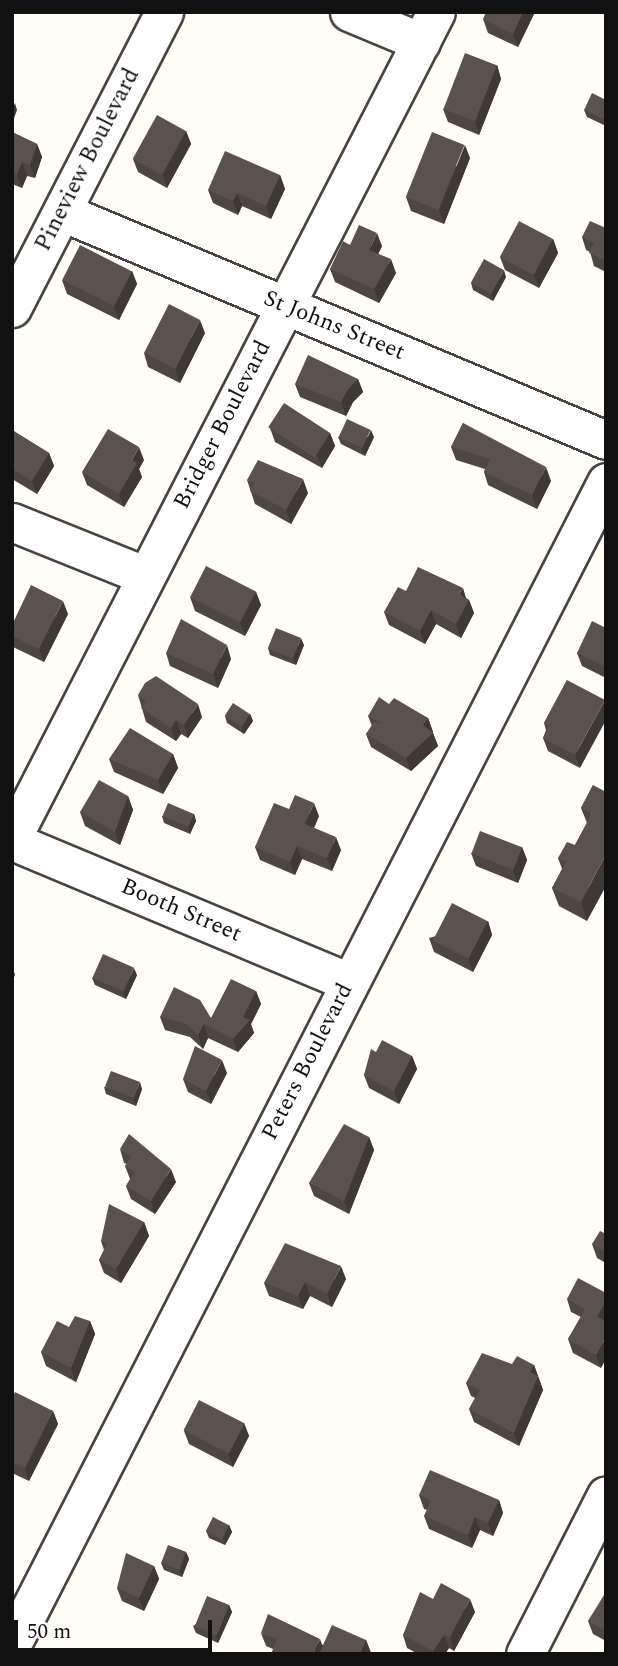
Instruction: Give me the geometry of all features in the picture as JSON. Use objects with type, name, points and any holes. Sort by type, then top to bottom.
[{"type":"street","name":"Pineview Boulevard","points":[[12,308],[25,252],[62,212],[164,12]]},
{"type":"street","points":[[349,12],[429,27]]},
{"type":"street","name":"Bridger Boulevard","points":[[12,839],[429,27]]},
{"type":"street","name":"St Johns Street","points":[[62,212],[606,440]]},
{"type":"street","name":"Peters Boulevard","points":[[12,1644],[606,482]]},
{"type":"street","points":[[12,522],[146,576]]},
{"type":"street","name":"Booth Street","points":[[12,839],[349,982]]},
{"type":"street","points":[[525,1654],[606,1495]]},
{"type":"building","points":[[486,12],[523,12],[513,34],[483,19]]},
{"type":"building","points":[[465,53],[497,65],[475,121],[443,109]]},
{"type":"building","points":[[592,93],[606,100],[606,120],[584,110]]},
{"type":"building","points":[[157,115],[186,131],[162,175],[133,159]]},
{"type":"building","points":[[12,132],[37,144],[30,165],[22,162],[17,174],[12,172]]},
{"type":"building","points":[[432,132],[464,145],[438,210],[406,197]]},
{"type":"building","points":[[225,151],[280,175],[266,206],[237,193],[233,201],[208,190]]},
{"type":"building","points":[[519,221],[553,239],[533,275],[500,257]]},
{"type":"building","points":[[590,221],[606,228],[606,261],[589,253],[594,243],[582,237]]},
{"type":"building","points":[[359,225],[377,233],[369,250],[391,259],[374,289],[330,269],[343,241],[350,245]]},
{"type":"building","points":[[80,245],[132,271],[114,306],[62,280]]},
{"type":"building","points":[[484,259],[504,270],[491,294],[471,283]]},
{"type":"building","points":[[169,304],[200,320],[175,369],[144,353]]},
{"type":"building","points":[[308,355],[358,379],[341,402],[295,384]]},
{"type":"building","points":[[284,403],[330,433],[314,457],[268,427]]},
{"type":"building","points":[[347,419],[371,430],[362,448],[339,437]]},
{"type":"building","points":[[463,423],[546,467],[532,495],[484,472],[490,459],[451,447]]},
{"type":"building","points":[[108,429],[139,447],[132,460],[137,463],[119,494],[82,472]]},
{"type":"building","points":[[12,430],[49,453],[32,481],[12,469]]},
{"type":"building","points":[[258,460],[303,479],[286,510],[250,491],[254,483],[247,480]]},
{"type":"building","points":[[206,566],[256,591],[240,623],[190,597]]},
{"type":"building","points":[[418,567],[463,588],[459,594],[469,600],[456,624],[431,610],[420,631],[384,612],[398,587],[406,591]]},
{"type":"building","points":[[31,585],[63,601],[39,649],[12,636],[12,625]]},
{"type":"building","points":[[181,619],[227,645],[213,674],[166,653]]},
{"type":"building","points":[[592,621],[606,628],[606,667],[577,653]]},
{"type":"building","points":[[276,628],[301,638],[293,659],[268,648]]},
{"type":"building","points":[[156,676],[198,704],[184,725],[176,720],[171,728],[141,708],[146,701],[138,695],[145,683]]},
{"type":"building","points":[[567,680],[605,700],[575,755],[543,738],[549,726],[544,723]]},
{"type":"building","points":[[379,697],[389,704],[394,698],[428,718],[423,725],[433,733],[406,758],[366,734],[374,722],[382,724],[368,716]]},
{"type":"building","points":[[233,703],[250,714],[242,726],[225,716]]},
{"type":"building","points":[[130,728],[173,754],[158,780],[109,759]]},
{"type":"building","points":[[99,780],[128,796],[115,832],[80,812]]},
{"type":"building","points":[[593,785],[606,792],[606,854],[581,902],[552,888],[566,862],[558,858],[567,842],[575,845],[592,813],[581,808]]},
{"type":"building","points":[[295,795],[314,803],[305,824],[336,837],[327,858],[297,846],[290,862],[255,847],[274,803],[289,809]]},
{"type":"building","points":[[168,803],[194,814],[188,827],[163,816]]},
{"type":"building","points":[[480,831],[522,847],[513,870],[471,853]]},
{"type":"building","points":[[452,903],[488,921],[469,959],[433,940]]},
{"type":"building","points":[[103,954],[134,968],[123,992],[92,978]]},
{"type":"building","points":[[231,979],[256,991],[243,1017],[250,1020],[233,1039],[204,1024],[198,1035],[185,1023],[160,1017],[174,987],[200,1000],[211,1018]]},
{"type":"building","points":[[382,1040],[412,1056],[394,1091],[364,1075],[371,1049],[376,1052]]},
{"type":"building","points":[[195,1046],[222,1060],[206,1091],[183,1079]]},
{"type":"building","points":[[111,1071],[140,1082],[134,1098],[105,1087]]},
{"type":"building","points":[[344,1124],[369,1137],[344,1201],[309,1183]]},
{"type":"building","points":[[129,1134],[171,1169],[151,1201],[126,1186],[135,1172],[125,1166],[131,1157],[120,1149]]},
{"type":"building","points":[[109,1204],[144,1222],[116,1269],[99,1260],[107,1244],[101,1241]]},
{"type":"building","points":[[600,1231],[606,1234],[606,1252],[592,1244]]},
{"type":"building","points":[[285,1243],[341,1266],[327,1294],[305,1282],[298,1296],[264,1283]]},
{"type":"building","points":[[578,1278],[606,1293],[606,1301],[597,1317],[606,1321],[606,1337],[596,1355],[568,1339],[585,1309],[567,1299]]},
{"type":"building","points":[[75,1316],[90,1321],[71,1368],[41,1352],[57,1321],[69,1327]]},
{"type":"building","points":[[482,1353],[512,1364],[517,1356],[534,1365],[530,1372],[538,1376],[514,1433],[469,1409],[480,1390],[466,1383]]},
{"type":"building","points":[[15,1392],[53,1411],[25,1468],[12,1462],[12,1398]]},
{"type":"building","points":[[199,1400],[244,1423],[229,1453],[184,1430]]},
{"type":"building","points":[[430,1470],[499,1500],[488,1523],[475,1517],[468,1535],[424,1516],[431,1501],[419,1495]]},
{"type":"building","points":[[213,1517],[229,1525],[222,1539],[206,1531]]},
{"type":"building","points":[[168,1545],[186,1552],[179,1570],[161,1563]]},
{"type":"building","points":[[126,1553],[154,1566],[139,1598],[117,1588]]},
{"type":"building","points":[[441,1583],[470,1599],[450,1637],[444,1635],[433,1651],[403,1635],[420,1592],[433,1599]]},
{"type":"building","points":[[604,1595],[606,1596],[606,1631],[588,1621]]},
{"type":"building","points":[[207,1596],[229,1605],[217,1636],[195,1627]]},
{"type":"building","points":[[268,1614],[320,1639],[313,1654],[271,1654],[277,1639],[261,1633]]},
{"type":"building","points":[[332,1625],[366,1640],[360,1654],[319,1654]]}]
